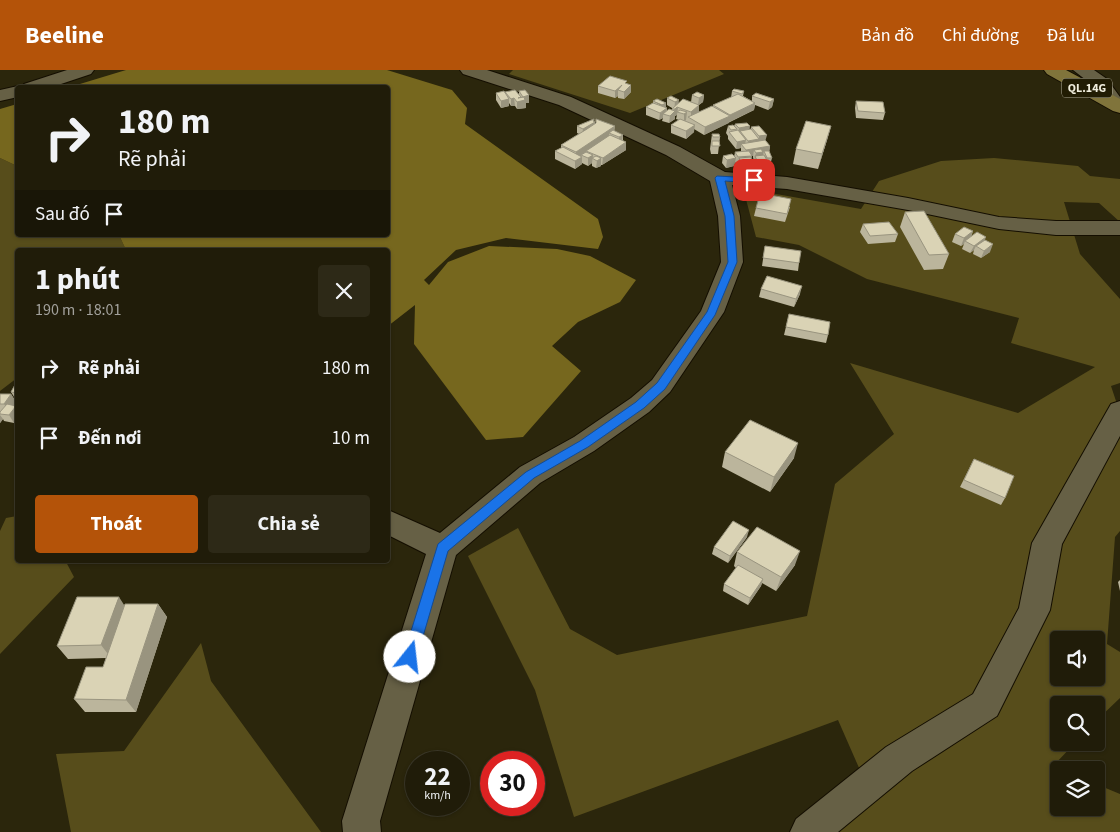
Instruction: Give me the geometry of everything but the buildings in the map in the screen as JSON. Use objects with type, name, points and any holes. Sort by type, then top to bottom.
[{"type":"main road","name":"QL.14G","points":[[1053,70],[1118,105]]},
{"type":"street","points":[[39,85],[85,70]]},
{"type":"street","points":[[469,70],[565,101],[673,151],[720,178],[787,182],[999,223],[1056,228],[1120,228]]},
{"type":"street","points":[[1082,70],[1101,84],[1118,105]]},
{"type":"street","points":[[0,96],[15,92]]},
{"type":"street","points":[[362,832],[361,821],[442,548],[530,475],[584,444],[640,405],[661,386],[712,312],[732,262],[730,216],[720,178]]},
{"type":"street","points":[[808,832],[899,759],[985,705],[1034,610],[1047,543],[1120,411]]},
{"type":"street","points":[[390,523],[442,548]]},
{"type":"shaded area","points":[[126,70],[387,70],[452,90],[467,108],[465,124],[598,219],[603,237],[598,249],[506,238],[456,250],[424,280],[429,285],[448,262],[489,246],[557,249],[590,256],[636,280],[620,302],[578,322],[552,346],[581,371],[523,437],[486,440],[414,344],[415,305],[390,324],[390,248],[125,248],[120,237],[390,237],[390,85],[77,85]]},
{"type":"shaded area","points":[[513,70],[719,70],[724,74],[630,113],[509,74]]},
{"type":"shaded area","points":[[15,105],[15,165],[0,158],[0,109]]},
{"type":"shaded area","points":[[0,158],[15,165],[15,237],[120,237],[125,248],[15,248],[15,380],[0,391]]},
{"type":"shaded area","points":[[994,158],[1078,166],[1090,176],[1120,179],[1120,222],[1099,203],[1064,202],[1080,254],[1120,299],[1120,383],[1111,386],[1120,413],[1120,531],[1115,537],[1107,644],[1120,652],[1120,698],[1105,712],[1105,696],[1050,696],[1050,751],[1067,751],[1058,761],[1050,761],[1050,816],[1105,816],[1105,788],[1120,794],[1120,832],[825,832],[874,802],[838,720],[574,817],[535,690],[468,556],[518,528],[570,629],[617,655],[807,616],[835,484],[894,434],[850,363],[1018,413],[1095,367],[1011,343],[1019,318],[867,279],[799,245],[756,237],[743,188],[861,209],[879,181],[941,161]]},
{"type":"shaded area","points":[[15,516],[15,563],[67,563],[74,577],[0,654],[0,531],[6,518]]},
{"type":"shaded area","points":[[201,643],[211,681],[321,832],[71,832],[56,754],[124,751]]},
{"type":"route","points":[[410,657],[442,548],[485,515],[530,475],[584,444],[640,405],[661,386],[712,312],[732,262],[730,216],[720,178],[754,180]]}]
